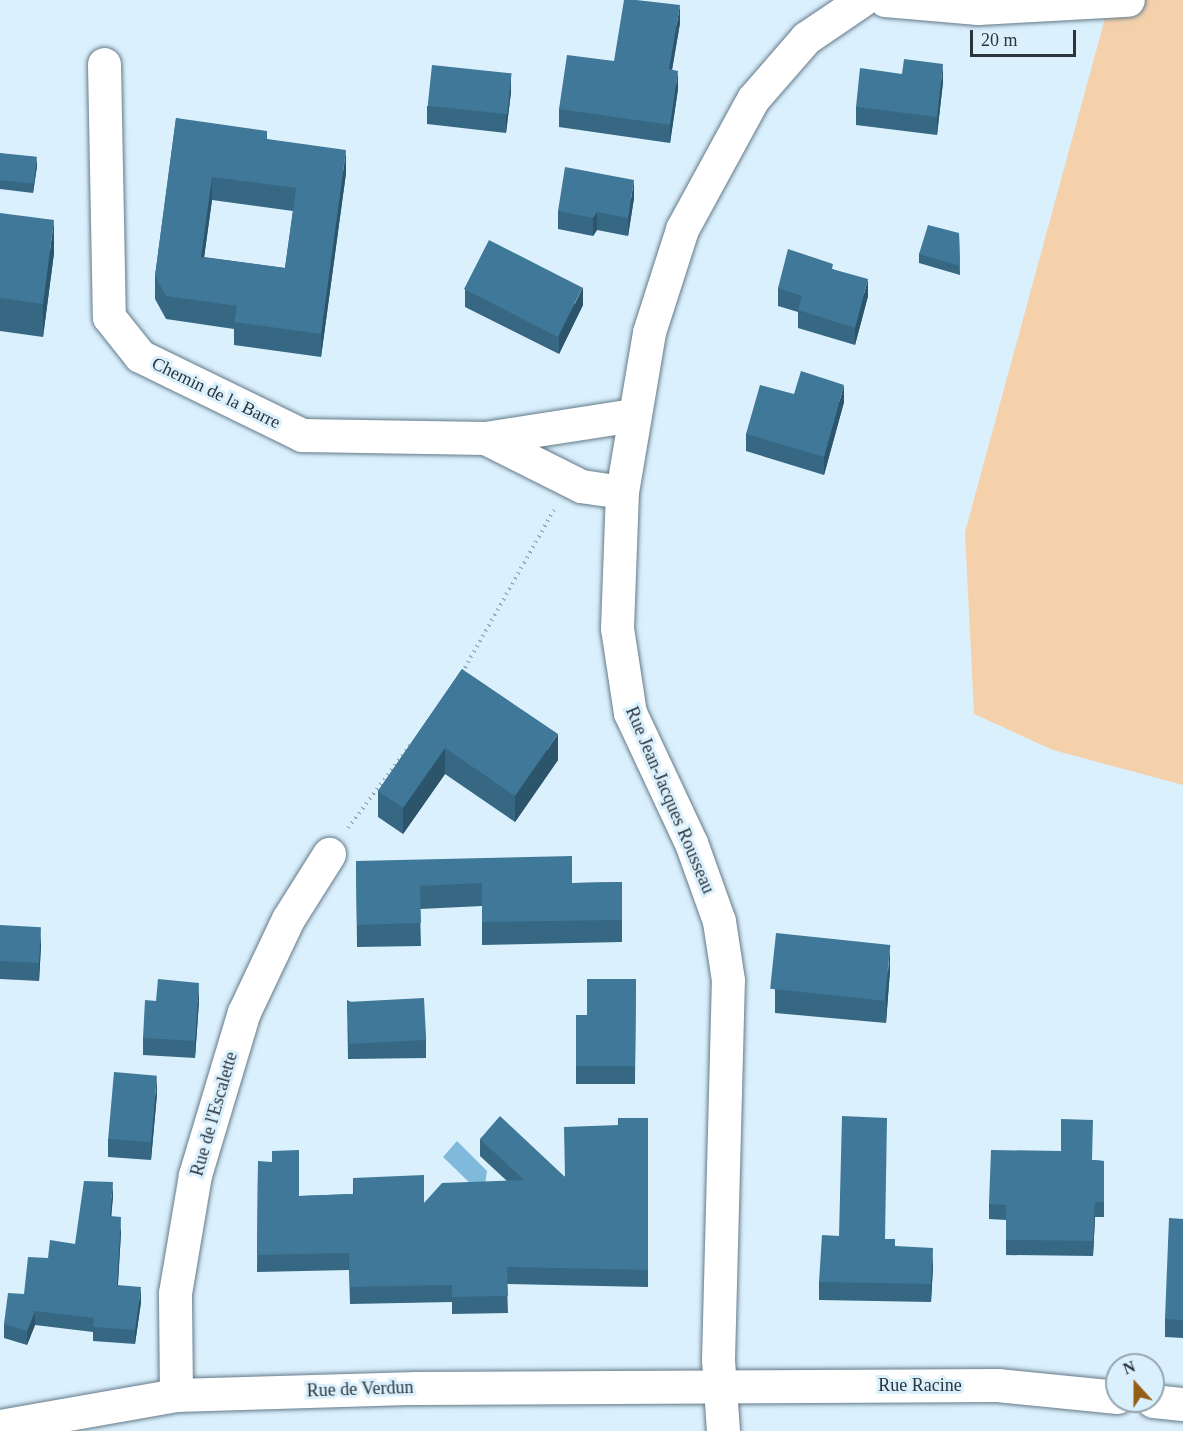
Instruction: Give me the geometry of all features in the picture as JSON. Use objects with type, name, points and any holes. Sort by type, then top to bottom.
[{"type":"street","name":"Rue Jean-Jacques Rousseau","points":[[723,1431],[722,1385],[718,1359],[728,980],[719,921],[707,888],[630,713],[617,628],[622,492],[633,450],[634,415],[649,332],[682,230],[753,99],[806,38],[862,0]]},
{"type":"street","points":[[885,0],[978,9],[1128,0]]},
{"type":"street","name":"Chemin de la Barre","points":[[104,64],[109,317],[140,356],[302,435],[485,438],[634,415]]},
{"type":"street","name":"Chemin de la Barre","points":[[485,438],[571,481],[622,492]]},
{"type":"street","name":"Rue de l'Escalette","points":[[176,1395],[175,1293],[195,1175],[244,1012],[288,919],[329,854]]},
{"type":"street","name":"Rue de Verdun","points":[[0,1426],[176,1395],[722,1385]]},
{"type":"street","name":"Rue Racine","points":[[722,1385],[997,1385],[1105,1396]]},
{"type":"street","points":[[1165,1402],[1183,1404]]},
{"type":"path","points":[[458,681],[571,481]]},
{"type":"path","points":[[329,854],[415,739]]},
{"type":"shaded area","points":[[1110,0],[1183,0],[1183,785],[1053,750],[974,714],[965,532]]},
{"type":"water","points":[[457,1141],[487,1171],[485,1184],[473,1186],[443,1157]]},
{"type":"building","points":[[624,0],[680,5],[669,69],[678,71],[670,125],[559,109],[567,55],[614,61]]},
{"type":"building","points":[[904,59],[943,64],[937,117],[856,107],[860,68],[902,74]]},
{"type":"building","points":[[432,65],[512,73],[507,114],[428,106]]},
{"type":"building","points":[[176,118],[267,131],[267,139],[346,150],[321,334],[234,322],[237,306],[166,296],[155,276]],"holes":[[[212,177],[296,188],[285,268],[201,257]]]},
{"type":"building","points":[[0,153],[37,157],[34,184],[0,180]]},
{"type":"building","points":[[565,167],[634,180],[628,218],[597,212],[593,218],[558,211]]},
{"type":"building","points":[[0,213],[54,220],[43,304],[0,298]]},
{"type":"building","points":[[928,225],[959,233],[960,266],[919,254]]},
{"type":"building","points":[[489,240],[583,288],[558,337],[464,289]]},
{"type":"building","points":[[788,249],[833,264],[832,269],[868,279],[855,328],[798,310],[802,296],[778,288]]},
{"type":"building","points":[[801,371],[844,385],[824,457],[746,434],[760,385],[794,394]]},
{"type":"building","points":[[462,669],[558,734],[515,796],[445,748],[403,808],[378,791]]},
{"type":"building","points":[[572,856],[572,883],[622,882],[622,920],[482,922],[482,883],[420,886],[421,923],[357,925],[356,861]]},
{"type":"building","points":[[0,925],[41,927],[39,963],[0,961]]},
{"type":"building","points":[[776,933],[890,945],[885,1001],[770,989]]},
{"type":"building","points":[[158,979],[199,983],[195,1041],[143,1038],[145,1000],[156,1001]]},
{"type":"building","points":[[587,979],[636,979],[635,1066],[576,1066],[576,1015],[587,1015]]},
{"type":"building","points":[[424,998],[426,1040],[349,1044],[347,1002]]},
{"type":"building","points":[[114,1072],[157,1076],[151,1142],[108,1139]]},
{"type":"building","points":[[500,1116],[565,1177],[564,1127],[619,1125],[618,1118],[648,1118],[648,1270],[507,1267],[508,1296],[452,1297],[452,1285],[350,1287],[349,1253],[257,1255],[258,1161],[272,1162],[272,1151],[299,1150],[299,1196],[354,1194],[353,1178],[424,1175],[424,1203],[442,1183],[524,1180],[480,1139]]},
{"type":"building","points":[[842,1116],[887,1118],[885,1239],[895,1239],[895,1246],[933,1248],[931,1284],[819,1282],[822,1235],[839,1236]]},
{"type":"building","points":[[1061,1119],[1093,1120],[1092,1160],[1104,1161],[1104,1202],[1095,1202],[1093,1241],[1006,1240],[1006,1205],[989,1204],[991,1150],[1061,1151]]},
{"type":"building","points":[[84,1181],[113,1182],[110,1216],[121,1217],[117,1285],[141,1287],[135,1330],[93,1327],[94,1318],[35,1311],[27,1331],[4,1324],[8,1293],[24,1294],[28,1257],[48,1258],[50,1240],[75,1244]]},
{"type":"building","points":[[1169,1218],[1183,1219],[1183,1320],[1165,1319]]}]
